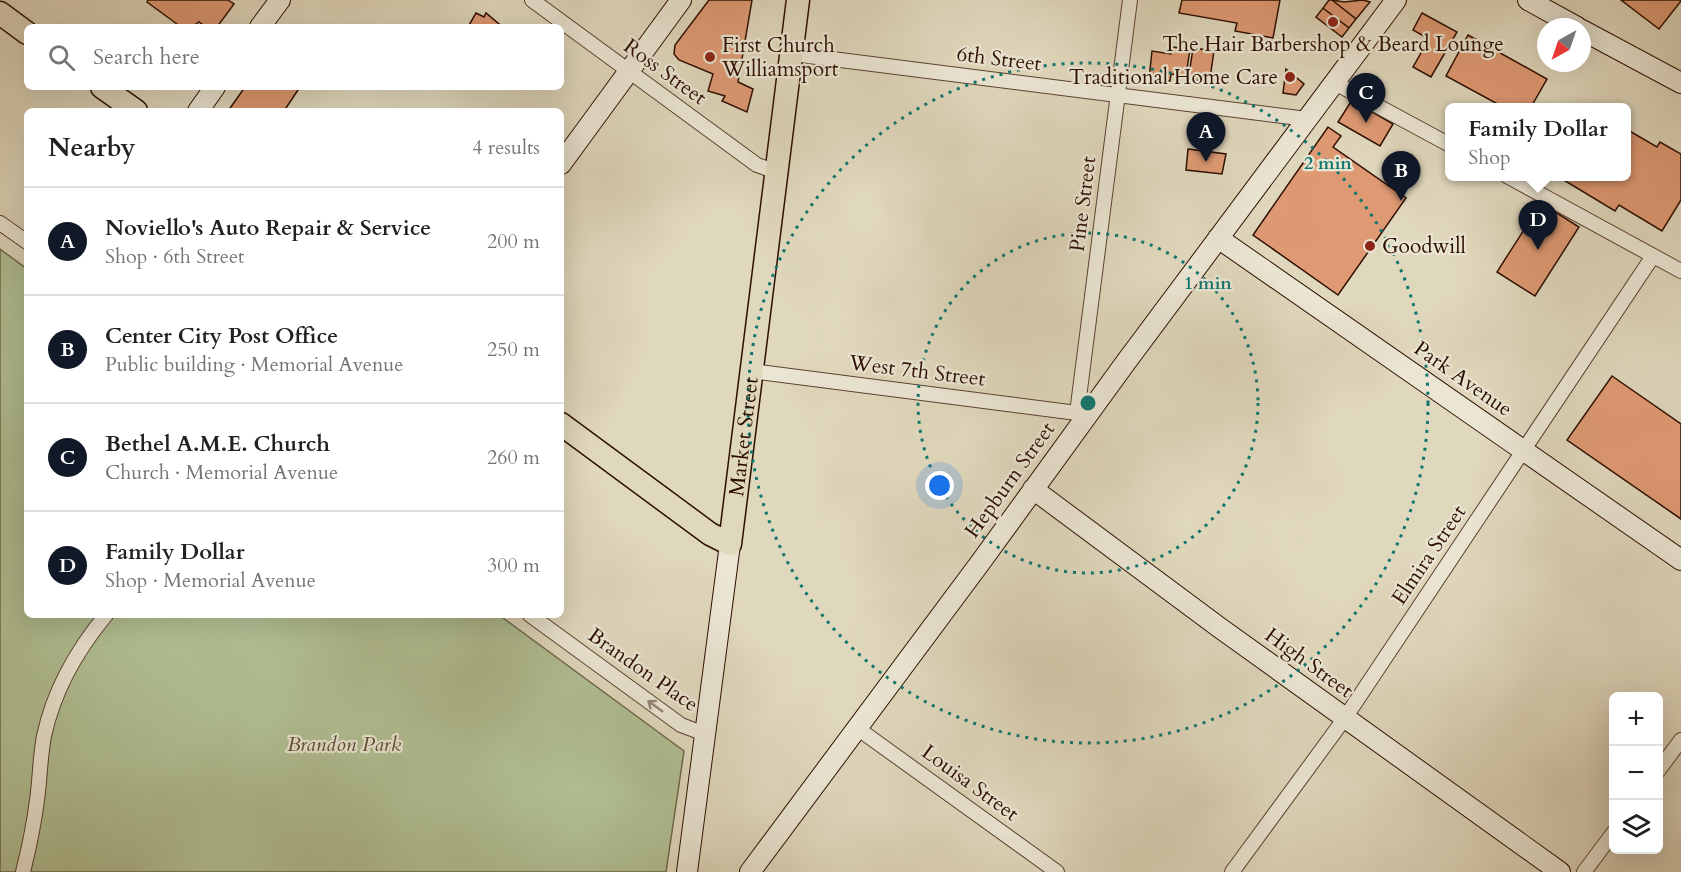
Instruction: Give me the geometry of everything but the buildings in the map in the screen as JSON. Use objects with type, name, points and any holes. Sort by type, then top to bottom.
[{"type":"main road","points":[[262,24],[280,0]]},
{"type":"main road","points":[[564,160],[681,0]]},
{"type":"main road","name":"Market Street","points":[[687,872],[793,54],[798,0]]},
{"type":"main road","name":"Hepburn Street","points":[[750,872],[1033,489],[1081,416],[1396,0]]},
{"type":"main road","points":[[1527,0],[1560,18]]},
{"type":"main road","points":[[0,13],[24,31]]},
{"type":"main road","points":[[1591,35],[1681,83]]},
{"type":"main road","points":[[106,90],[132,108]]},
{"type":"main road","points":[[200,108],[213,90]]},
{"type":"main road","name":"Park Avenue","points":[[1218,238],[1681,560]]},
{"type":"main road","points":[[564,426],[710,534],[730,544]]},
{"type":"main road","name":"High Street","points":[[1033,489],[1345,718],[1560,872]]},
{"type":"street","name":"Ross Street","points":[[532,0],[757,165],[777,172]]},
{"type":"street","name":"Pine Street","points":[[1081,416],[1130,0]]},
{"type":"street","name":"6th Street","points":[[793,54],[1307,119]]},
{"type":"street","points":[[1335,83],[1445,143]]},
{"type":"street","points":[[1514,181],[1681,272]]},
{"type":"street","points":[[0,223],[24,241]]},
{"type":"street","name":"Elmira Street","points":[[1232,872],[1345,718],[1653,256]]},
{"type":"street","name":"West 7th Street","points":[[751,371],[1081,416]]},
{"type":"street","points":[[23,872],[37,804],[44,737],[55,699],[64,675],[85,640],[103,618]]},
{"type":"street","name":"Brandon Place","points":[[534,618],[681,725],[705,734]]},
{"type":"street","name":"Louisa Street","points":[[857,728],[1057,872]]},
{"type":"street","points":[[1663,765],[1681,740]]},
{"type":"street","points":[[1584,872],[1609,839]]},
{"type":"green space","name":"Brandon Park","points":[[0,249],[24,267],[24,618],[503,618],[684,751],[666,872],[0,872]]},
{"type":"place","name":"The Hair Barbershop & Beard Lounge","points":[[1333,22]]},
{"type":"place","name":"First Church Williamsport","points":[[710,57]]},
{"type":"place","name":"Traditional Home Care","points":[[1290,77]]},
{"type":"place","name":"Bethel A.M.E. Church","points":[[1366,123]]},
{"type":"place","name":"Noviello's Auto Repair & Service","points":[[1206,162]]},
{"type":"place","name":"Center City Post Office","points":[[1401,201]]},
{"type":"place","name":"Goodwill","points":[[1370,246]]},
{"type":"place","name":"Family Dollar","points":[[1538,250]]}]
